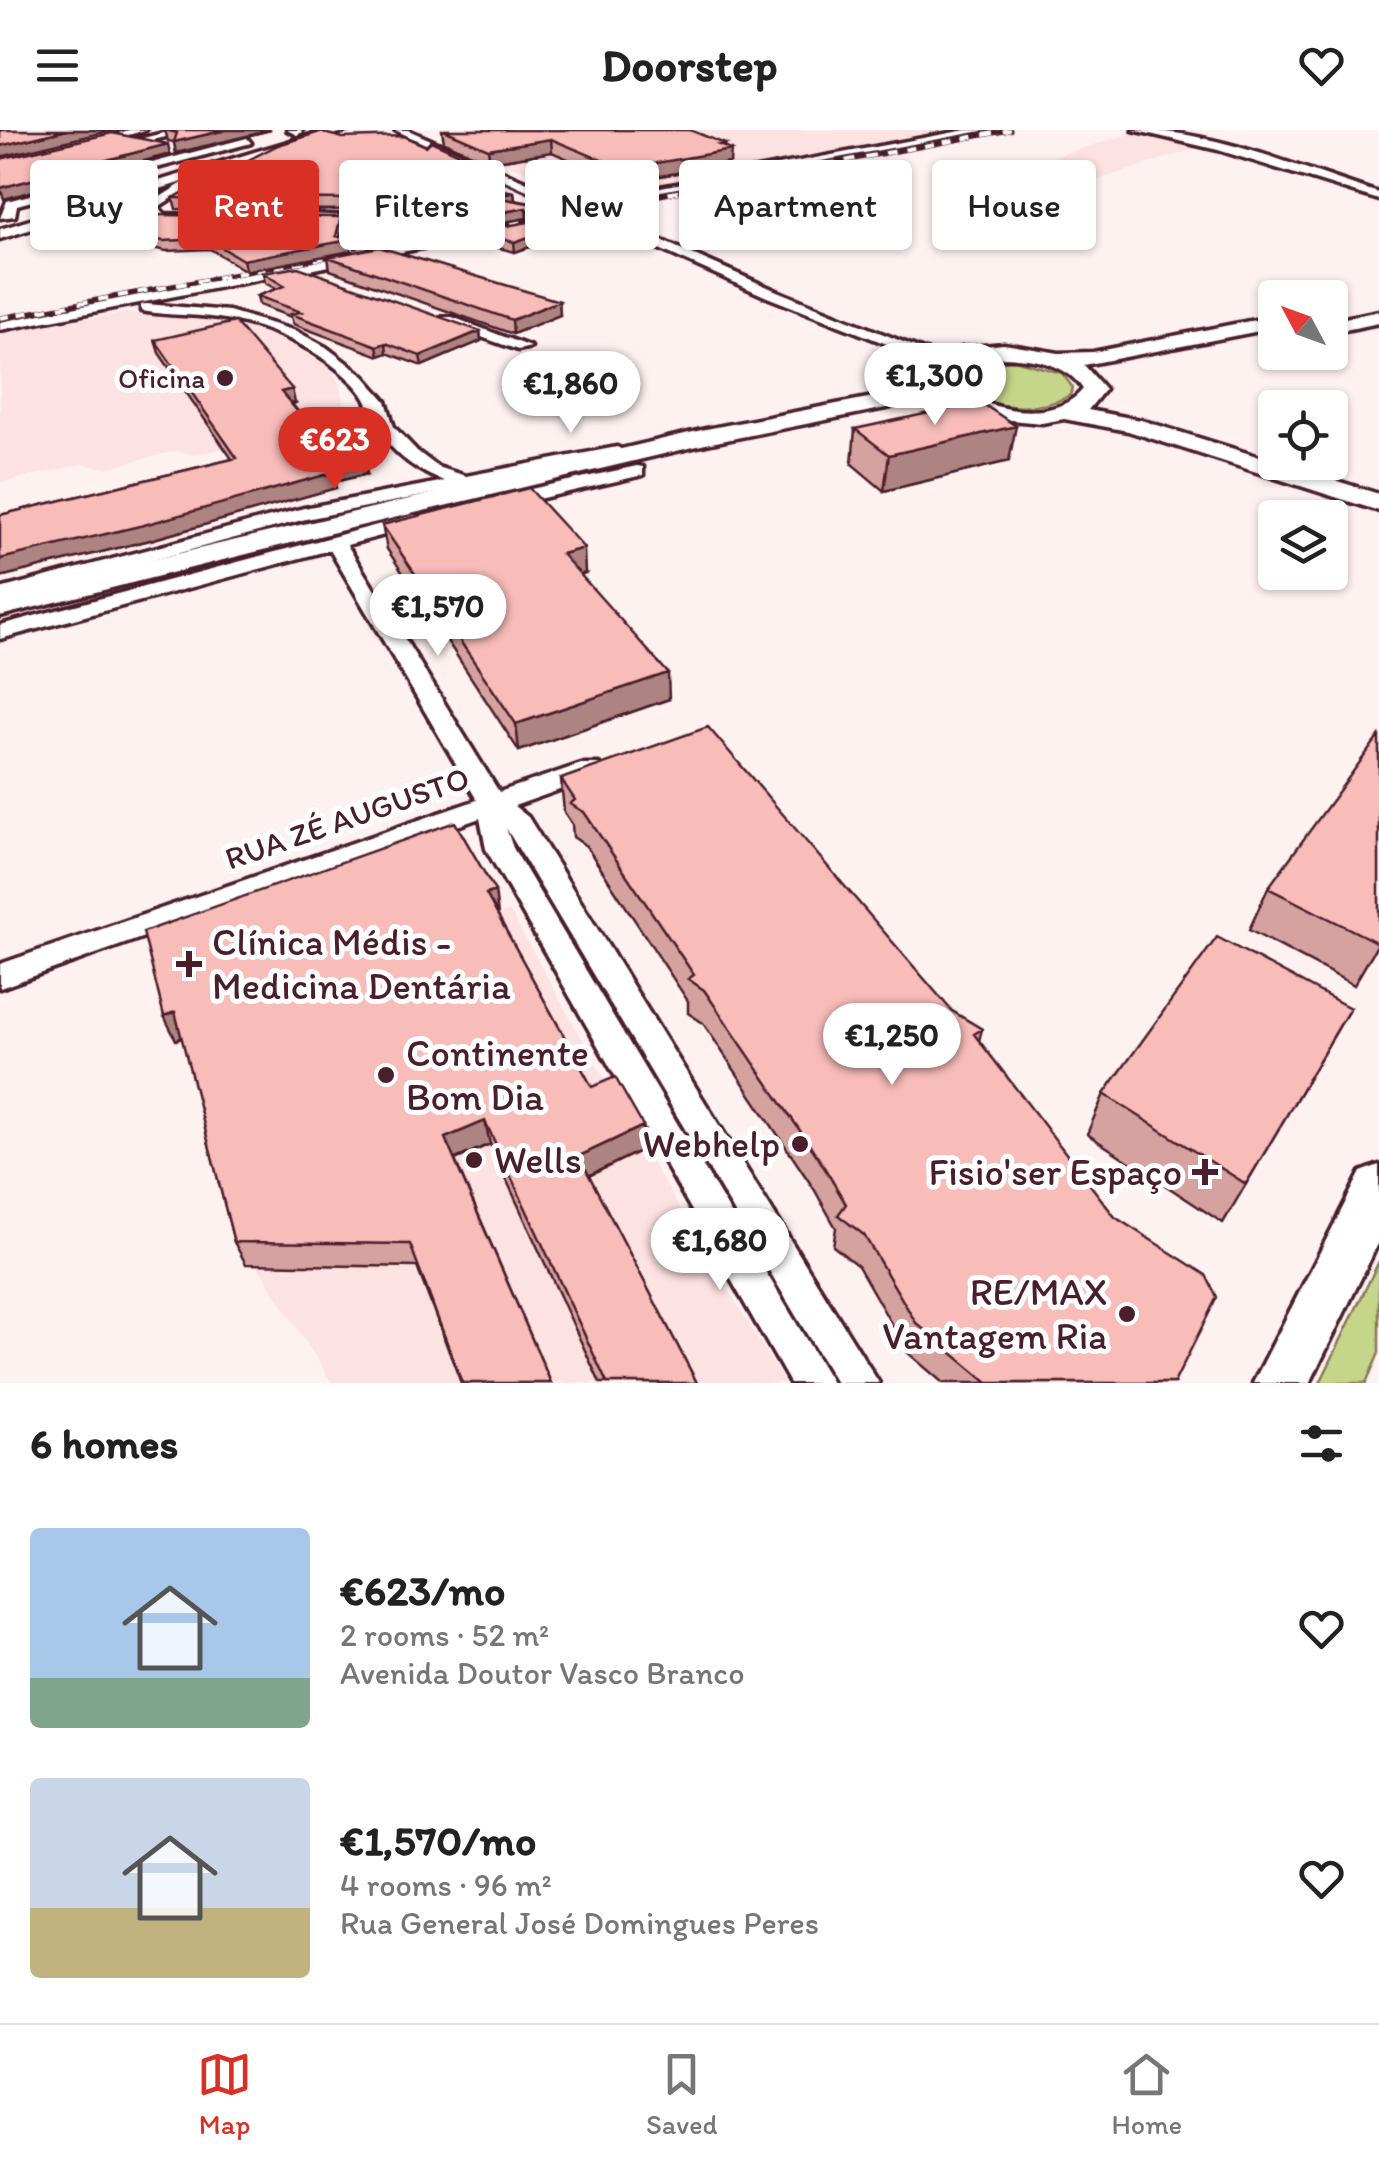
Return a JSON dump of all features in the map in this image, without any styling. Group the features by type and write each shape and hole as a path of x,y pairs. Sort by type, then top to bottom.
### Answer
{"main road":[{"path":"0,231 324,130"},
{"path":"0,231 342,130"},
{"path":"1348,307 1379,301"},
{"path":"1348,324 1379,317"},
{"path":"0,607 237,544 609,462 686,441 891,400 930,387 946,365 1006,351 1058,360 1093,358 1258,325"},
{"path":"1064,412 1086,403 1093,386 1116,372 1258,343"},
{"path":"1058,360 1086,375 1093,386 1140,412 1258,449"},
{"path":"946,365 948,395 980,409"},
{"path":"0,618 223,557 442,506 569,480 637,471 935,409 980,409 1023,416 1064,412 1133,425 1379,504"},
{"path":"1348,476 1379,486"},
{"path":"1281,1383 1379,1188"}],"street":[{"path":"78,145 112,137 192,130"},
{"path":"400,130 467,160"},
{"path":"416,130 525,176"},
{"path":"659,189 982,130"},
{"path":"1138,130 1220,147 1379,197"},
{"path":"143,135 173,148"},
{"path":"5,214 11,204 247,141"},
{"path":"505,177 946,365"},
{"path":"178,190 150,207 162,217 178,217"},
{"path":"28,320 152,302 525,224"},
{"path":"659,234 946,365"},
{"path":"301,268 339,281"},
{"path":"0,326 134,299 260,323 321,350 358,379 380,404 386,428 432,472 464,480"},
{"path":"431,314 523,346"},
{"path":"0,594 201,540 464,480 686,441"},
{"path":"0,632 335,541 637,471"},
{"path":"335,541 494,804 519,824 859,1383"},
{"name":"RUA ZÉ AUGUSTO","path":"0,976 614,761"},
{"path":"494,804 493,831 500,848 812,1383"}],"shaded area":[{"path":"642,130 965,130 939,131 788,160 679,160 679,181 659,185 659,160 525,160 525,171 505,163 653,136"},
{"path":"1133,133 1201,147 1096,181 1096,160 1043,160"},
{"path":"124,313 196,316 279,338 329,367 340,384 343,404 350,411 317,425 194,455 177,451 105,468 83,464 0,483 0,332"},
{"path":"510,911 644,1149 784,1383 332,1383 257,1265 246,1264 186,1036"}],"green space":[{"path":"1014,360 1062,373 1073,388 1070,395 1028,407 996,404 970,391 961,380 962,373 981,363"},
{"path":"1379,1261 1379,1353 1366,1383 1320,1383"}],"building":[{"path":"0,130 67,130 0,146"},
{"path":"165,130 226,130 174,142 177,133"},
{"path":"444,130 690,130 731,150 659,163 601,160 551,139 488,149"},
{"path":"320,132 343,138 403,136 426,146 431,141 462,155 429,160 339,160 339,199 319,199 319,160 248,160 278,145"},
{"path":"112,133 168,144 107,160 30,160 30,180 0,188 0,159"},
{"path":"505,199 525,202 525,208 505,212"},
{"path":"158,214 178,215 178,240 158,240"},
{"path":"319,217 339,217 339,242 319,246"},
{"path":"525,223 525,238 505,240 505,226"},
{"path":"226,250 296,250 243,260"},
{"path":"389,250 559,301 512,320 328,257"},
{"path":"298,267 480,331 420,356 386,343 377,346 291,314 301,312 257,296 284,286 263,273"},
{"path":"235,322 292,389 281,392 320,438 341,432 364,459 328,468 332,473 144,525 0,559 0,515 237,458 155,340"},
{"path":"980,402 1016,426 889,455 855,429"},
{"path":"529,488 584,548 562,554 668,673 516,724 382,525"},
{"path":"708,727 952,1011 982,1029 974,1034 1115,1217 1206,1275 1217,1297 1174,1383 988,1383 916,1323 864,1235 838,1215 846,1204 818,1157 704,990 688,979 694,975 584,812 570,804 575,800 561,779"},
{"path":"1379,736 1379,942 1378,943 1268,888"},
{"path":"455,822 495,891 486,894 592,1087 615,1077 643,1126 579,1156 697,1383 607,1383 485,1121 445,1138 551,1383 462,1383 410,1244 234,1242 175,1012 164,1016 143,932"},
{"path":"1217,937 1350,1008 1246,1184 1104,1094"}],"railway":[{"path":"0,318 1010,130"}],"place":[{"name":"Oficina","path":"225,378"},
{"name":"Clínica Médis - Medicina Dentária","path":"189,964"},
{"name":"Continente Bom Dia","path":"386,1075"},
{"name":"Webhelp","path":"800,1144"},
{"name":"Wells","path":"474,1160"},
{"name":"Fisio'ser Espaço","path":"1205,1172"},
{"name":"RE/MAX Vantagem Ria","path":"1127,1314"}]}
